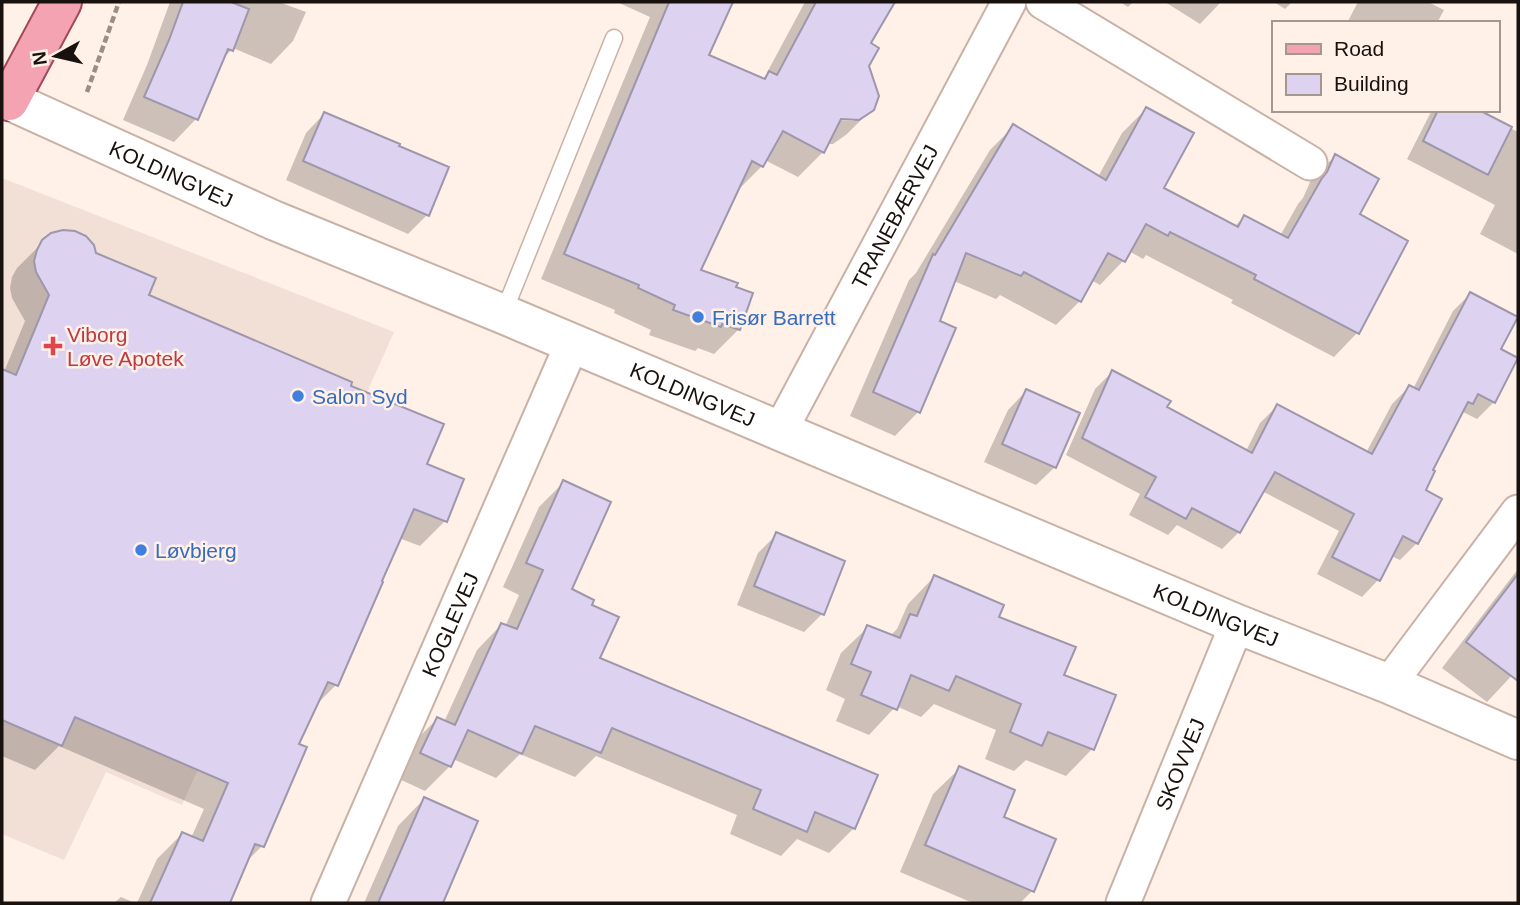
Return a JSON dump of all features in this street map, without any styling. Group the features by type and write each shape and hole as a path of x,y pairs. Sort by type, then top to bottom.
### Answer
{"main road":[{"path":"6,99 62,2"}],"street":[{"name":"TRANEBÆRVEJ","path":"780,431 1009,2"},
{"path":"1043,2 1310,163"},
{"name":"KOLDINGVEJ","path":"6,99 273,220 1518,740"},
{"name":"KOGLEVEJ","path":"328,903 572,344"},
{"path":"1389,684 1518,512"},
{"name":"SKOVVEJ","path":"1123,903 1237,624"}],"lane":[{"path":"503,314 614,38"}],"path":[{"path":"74,130 119,2"}],"shaded area":[{"name":"Løvbjerg","path":"2,178 394,332 182,805 106,772 64,860 2,834"}],"building":[{"path":"183,2 231,2 249,9 233,51 228,49 198,120 144,97"},
{"path":"669,2 733,2 709,55 765,79 769,71 777,75 816,2 895,2 871,43 879,48 869,66 879,96 874,110 859,120 841,119 824,153 783,131 763,167 752,161 701,270 738,283 736,287 753,293 740,330 722,324 721,327 673,310 675,305 638,288 639,285 564,254"},
{"path":"1146,107 1194,133 1164,188 1238,227 1244,215 1288,238 1335,154 1379,179 1360,214 1408,241 1359,334 1254,279 1256,275 1170,232 1168,236 1146,224 1125,262 1108,253 1081,302 1024,272 1021,276 966,253 940,321 956,328 920,413 873,392 933,254 935,255 1013,124 1106,180"},
{"path":"324,112 449,167 429,216 303,161"},
{"path":"1437,112 1483,112 1512,127 1488,175 1423,141"},
{"name":"Løvbjerg","path":"63,230 86,236 94,245 96,253 156,278 149,295 352,382 351,386 444,424 427,464 464,479 447,522 414,509 338,686 328,682 299,744 307,747 264,847 255,844 230,903 150,903 182,832 203,841 228,783 75,717 62,746 2,720 2,369 16,375 49,295 36,272 34,261 37,250 42,240 51,233"},
{"path":"1470,292 1518,317 1501,349 1518,358 1495,403 1478,394 1473,404 1468,402 1433,470 1435,471 1426,490 1442,499 1418,544 1403,536 1380,581 1332,557 1354,514 1275,472 1240,533 1192,508 1186,519 1145,497 1156,477 1082,438 1112,370 1171,401 1167,407 1252,453 1277,404 1372,454 1409,385 1419,390"},
{"path":"1026,389 1080,413 1056,468 1002,444"},
{"path":"563,480 611,502 572,589 594,600 592,605 619,617 600,658 878,775 855,829 815,812 807,832 753,809 761,790 612,728 601,753 535,726 522,754 468,730 451,767 420,753 437,717 455,725 501,623 517,629 543,570 526,563"},
{"path":"776,532 845,561 824,615 754,586"},
{"path":"1518,574 1518,681 1466,642"},
{"path":"934,575 1004,605 999,617 1076,647 1064,675 1116,695 1094,750 1048,732 1042,746 1010,732 1021,704 956,676 949,691 911,675 897,710 861,695 871,672 851,664 867,625 900,638 910,614 917,616"},
{"path":"959,766 1015,790 1004,817 1056,839 1034,892 925,845"},
{"path":"424,797 478,821 443,903 378,903"}],"place":[{"name":"Frisør Barrett","path":"698,317"},
{"name":"Viborg Løve Apotek","path":"53,346"},
{"name":"Salon Syd","path":"298,396"},
{"name":"Løvbjerg","path":"141,550"}]}
